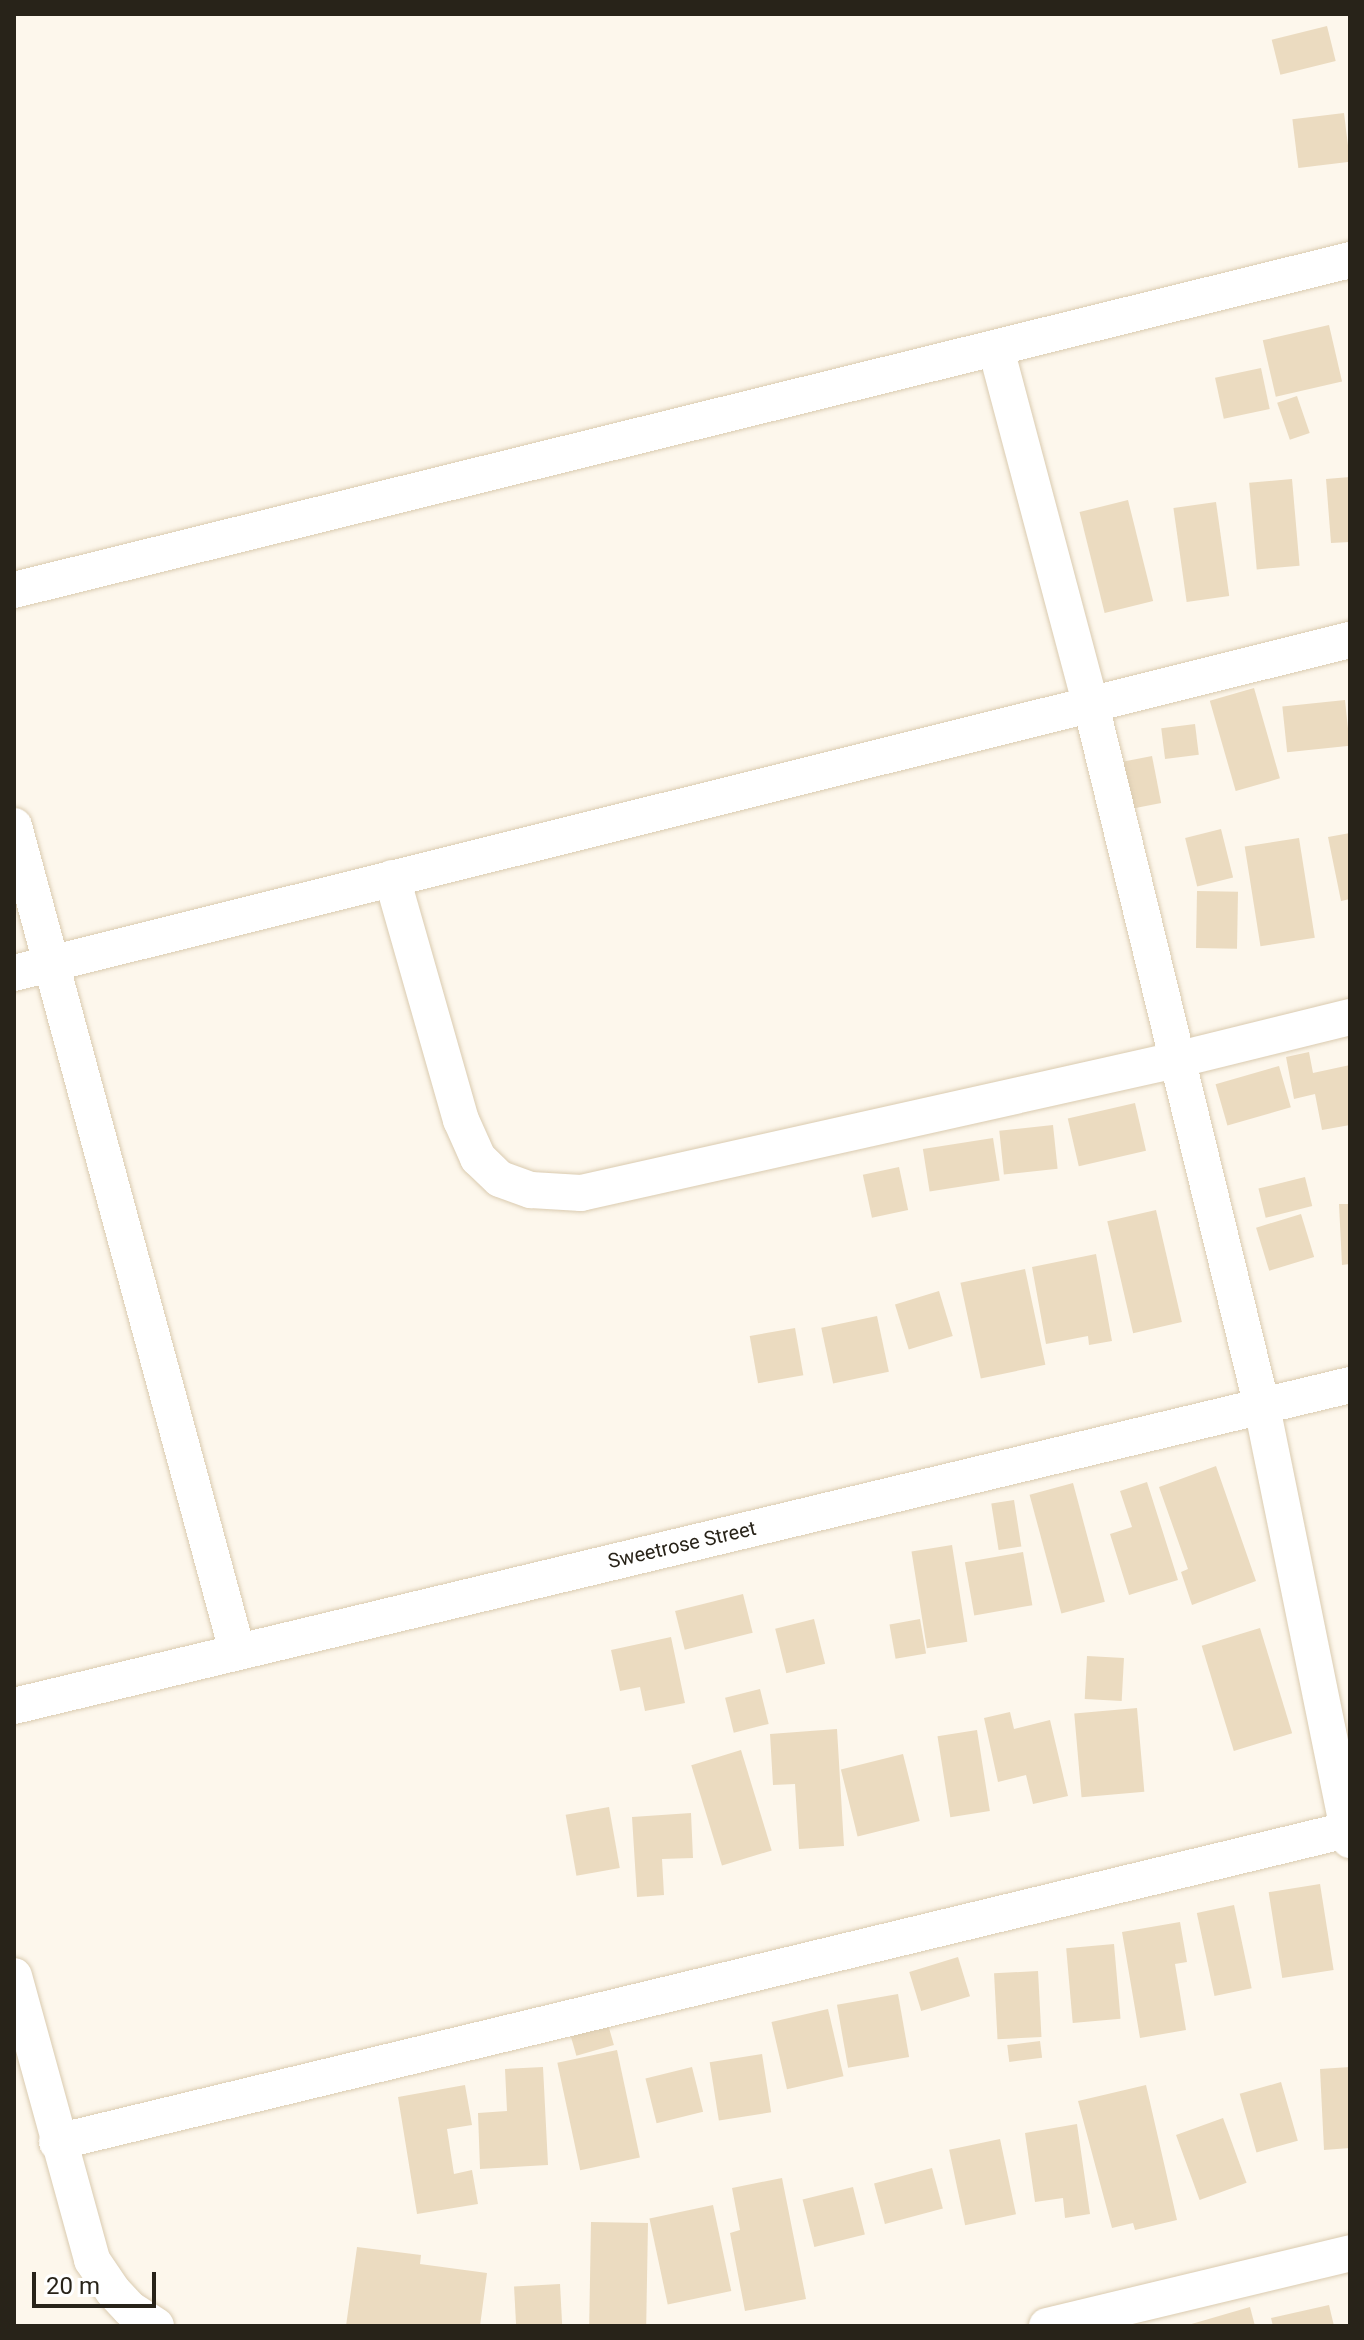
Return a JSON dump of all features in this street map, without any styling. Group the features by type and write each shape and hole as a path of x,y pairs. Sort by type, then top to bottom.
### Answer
{"street":[{"path":"14,590 1350,260"},
{"path":"57,2142 1349,1835 1262,1407 1091,705 996,349"},
{"path":"14,973 1350,640"},
{"path":"14,826 237,1651"},
{"path":"392,878 461,1120 472,1145 478,1158 500,1179 531,1190 581,1193 1176,1060 1350,1017"},
{"name":"Sweetrose Street","path":"14,1706 1350,1385"},
{"path":"14,1976 57,2142 92,2260 130,2309 156,2326"},
{"path":"1047,2326 1350,2253"}],"building":[{"path":"1327,26 1336,61 1280,75 1272,40"},
{"path":"1344,113 1350,162 1298,168 1292,119"},
{"path":"1329,325 1342,382 1276,397 1263,340"},
{"path":"1261,368 1270,409 1224,419 1215,378"},
{"path":"1297,396 1310,433 1290,440 1277,403"},
{"path":"1350,477 1350,542 1331,543 1326,479"},
{"path":"1292,479 1300,566 1257,569 1249,483"},
{"path":"1128,500 1153,601 1105,613 1079,512"},
{"path":"1216,502 1229,596 1187,602 1173,508"},
{"path":"1254,688 1280,778 1236,791 1210,701"},
{"path":"1345,700 1350,746 1287,752 1282,707"},
{"path":"1195,724 1199,755 1165,759 1161,728"},
{"path":"1152,756 1161,803 1132,809 1123,762"},
{"path":"1221,829 1233,878 1197,886 1185,838"},
{"path":"1350,833 1350,899 1341,901 1328,837"},
{"path":"1299,838 1315,938 1260,946 1245,847"},
{"path":"1197,891 1238,892 1237,949 1196,948"},
{"path":"1309,1052 1313,1073 1350,1065 1350,1125 1322,1130 1315,1094 1294,1099 1286,1057"},
{"path":"1279,1066 1291,1107 1227,1126 1216,1084"},
{"path":"1135,1103 1146,1151 1079,1166 1068,1119"},
{"path":"1053,1125 1058,1169 1004,1174 999,1131"},
{"path":"993,1138 1000,1180 930,1192 923,1149"},
{"path":"899,1167 908,1210 872,1218 863,1175"},
{"path":"1305,1177 1312,1206 1266,1218 1258,1189"},
{"path":"1339,1204 1350,1204 1350,1264 1342,1265"},
{"path":"1156,1210 1182,1322 1133,1333 1107,1221"},
{"path":"1301,1214 1314,1257 1269,1271 1256,1228"},
{"path":"1096,1254 1112,1341 1089,1345 1088,1336 1046,1344 1032,1267"},
{"path":"1025,1269 1045,1365 981,1379 960,1283"},
{"path":"939,1291 953,1336 909,1349 895,1304"},
{"path":"877,1316 889,1372 833,1384 821,1328"},
{"path":"795,1328 803,1375 758,1383 750,1336"},
{"path":"1216,1466 1256,1581 1192,1605 1181,1572 1188,1569 1159,1487"},
{"path":"1147,1482 1178,1580 1129,1595 1110,1534 1132,1527 1120,1491"},
{"path":"1073,1483 1105,1602 1061,1613 1030,1495"},
{"path":"1014,1500 1021,1546 999,1550 991,1504"},
{"path":"952,1545 967,1642 927,1648 912,1551"},
{"path":"1023,1552 1032,1605 974,1615 965,1562"},
{"path":"743,1594 753,1633 685,1650 675,1611"},
{"path":"814,1619 825,1664 786,1673 775,1629"},
{"path":"920,1619 926,1653 896,1659 889,1624"},
{"path":"1260,1628 1292,1733 1234,1751 1202,1646"},
{"path":"671,1637 685,1703 645,1711 640,1687 620,1691 611,1650"},
{"path":"1087,1656 1124,1658 1122,1701 1085,1699"},
{"path":"760,1689 769,1724 734,1733 725,1698"},
{"path":"1137,1708 1144,1792 1082,1797 1074,1713"},
{"path":"1010,1712 1014,1729 1050,1720 1068,1796 1033,1804 1026,1775 998,1782 984,1718"},
{"path":"837,1729 844,1846 799,1849 795,1784 773,1785 770,1734"},
{"path":"977,1730 990,1811 950,1817 937,1736"},
{"path":"741,1750 772,1850 722,1866 691,1765"},
{"path":"903,1754 920,1821 858,1836 841,1769"},
{"path":"609,1807 620,1868 576,1876 566,1815"},
{"path":"691,1813 693,1858 662,1859 664,1895 637,1897 632,1817"},
{"path":"1320,1884 1334,1970 1282,1978 1269,1892"},
{"path":"1234,1905 1252,1988 1215,1996 1197,1913"},
{"path":"1180,1922 1187,1962 1175,1964 1186,2030 1140,2038 1122,1932"},
{"path":"1114,1944 1121,2019 1073,2023 1066,1948"},
{"path":"958,1957 970,1996 921,2011 909,1972"},
{"path":"1038,1971 1041,2037 998,2039 994,1973"},
{"path":"898,1994 909,2057 848,2068 837,2005"},
{"path":"828,2009 844,2076 787,2089 771,2022"},
{"path":"607,2021 614,2045 576,2056 570,2032"},
{"path":"1040,2041 1042,2058 1009,2062 1007,2045"},
{"path":"617,2050 640,2158 580,2170 557,2063"},
{"path":"762,2054 771,2112 719,2121 710,2062"},
{"path":"543,2067 548,2165 480,2169 478,2113 507,2111 505,2069"},
{"path":"692,2067 703,2112 657,2123 645,2079"},
{"path":"1350,2067 1350,2148 1324,2150 1320,2069"},
{"path":"1281,2082 1298,2141 1256,2152 1240,2094"},
{"path":"465,2085 472,2125 447,2129 454,2174 472,2170 478,2204 417,2214 398,2097"},
{"path":"1146,2085 1177,2220 1135,2230 1133,2223 1112,2228 1078,2101"},
{"path":"1223,2118 1247,2183 1200,2200 1176,2135"},
{"path":"1077,2124 1090,2214 1065,2218 1063,2198 1035,2202 1025,2133"},
{"path":"1000,2139 1016,2214 965,2225 949,2150"},
{"path":"932,2168 943,2209 885,2224 874,2184"},
{"path":"782,2178 806,2299 745,2311 730,2233 740,2230 732,2188"},
{"path":"853,2187 865,2235 814,2247 803,2200"},
{"path":"713,2205 731,2291 668,2305 649,2219"},
{"path":"591,2222 648,2223 646,2326 589,2326"},
{"path":"357,2247 421,2255 420,2264 487,2273 480,2326 346,2326"},
{"path":"560,2284 562,2326 516,2326 514,2286"},
{"path":"1329,2305 1334,2326 1273,2326 1271,2318"},
{"path":"1250,2307 1255,2326 1188,2326 1188,2325"}]}
